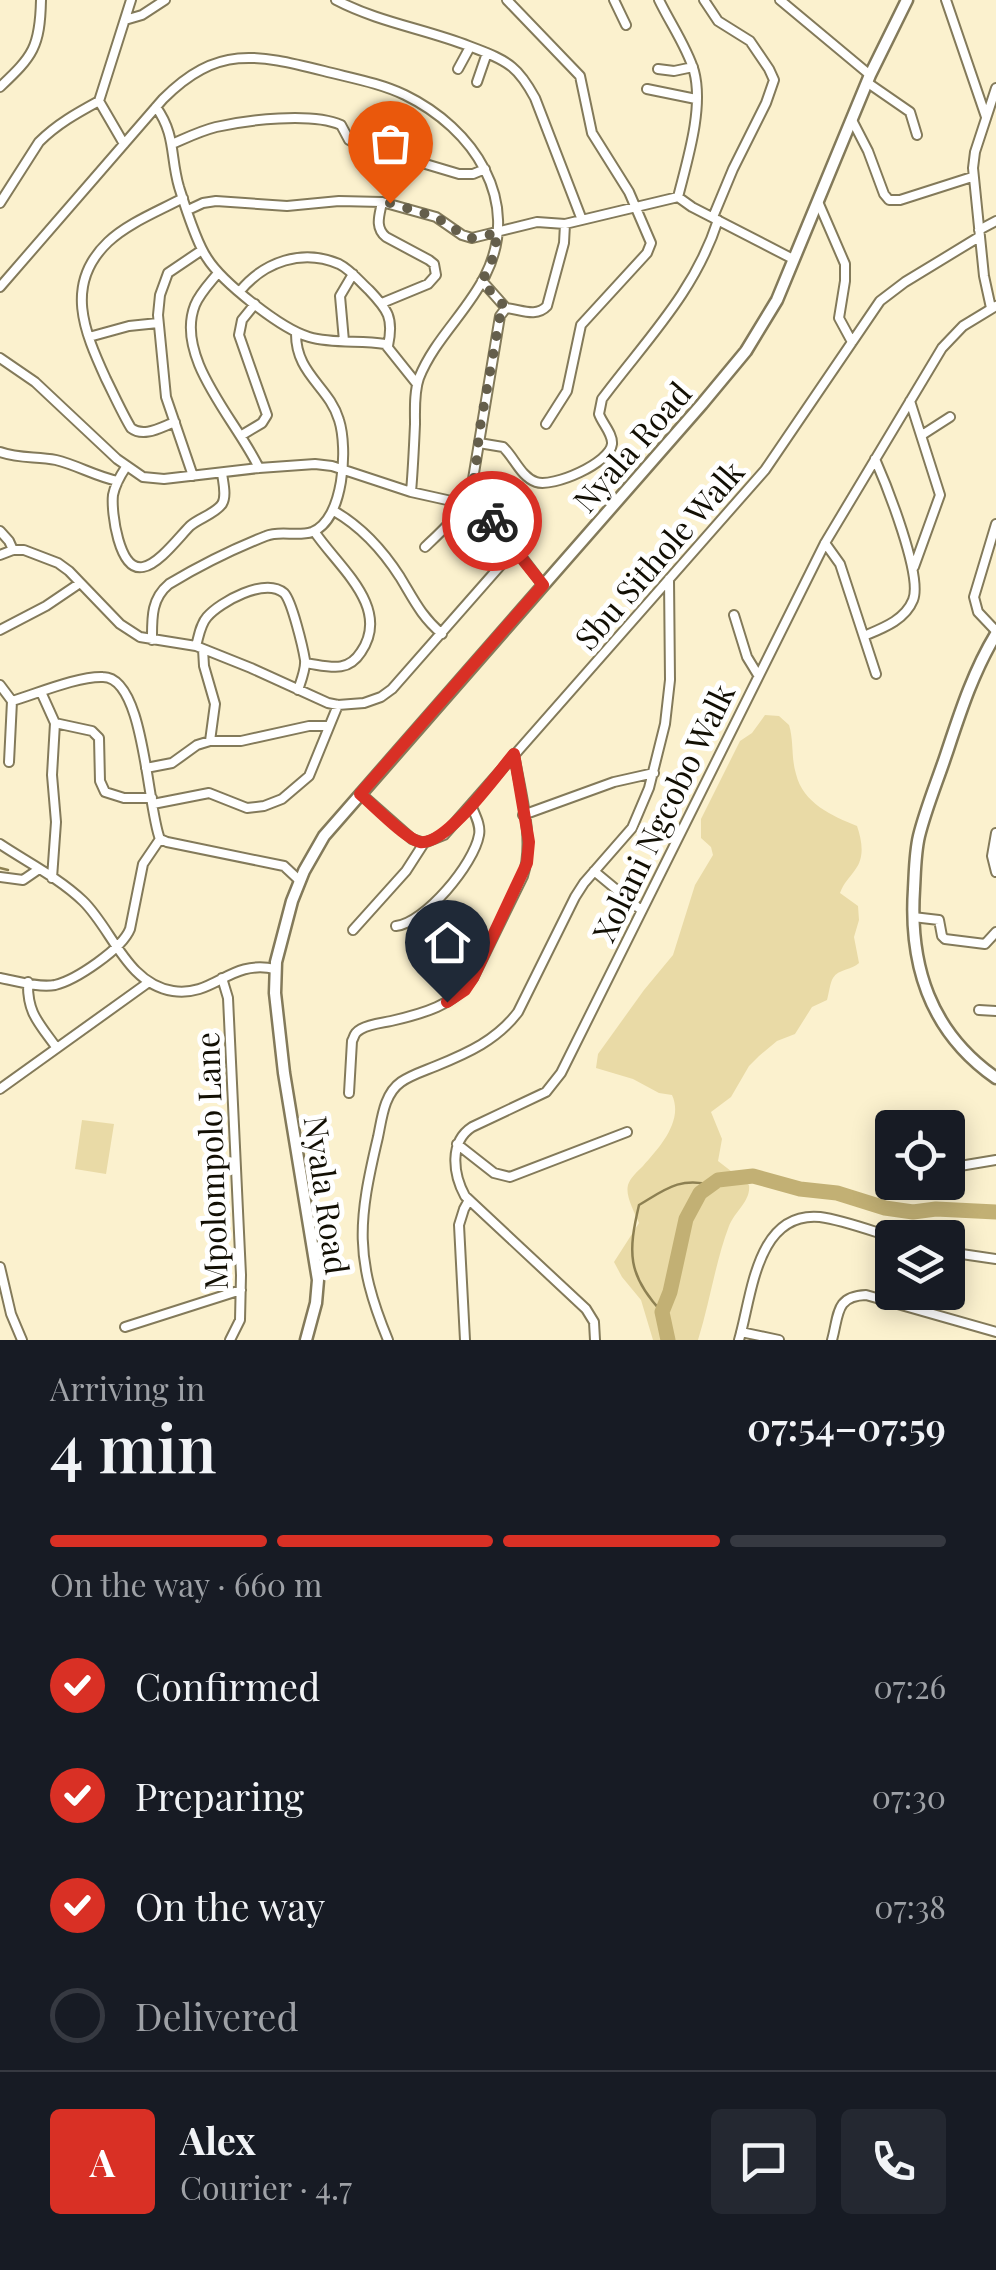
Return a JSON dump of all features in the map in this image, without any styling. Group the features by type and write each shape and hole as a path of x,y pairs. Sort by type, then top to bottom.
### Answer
{"street":[{"path":"0,87 36,46 40,0"},
{"path":"0,203 39,142 56,126 99,101 131,0"},
{"path":"125,20 166,0"},
{"path":"336,0 369,16 470,46 511,66 532,92 582,220"},
{"path":"507,0 580,76 592,132 650,239 650,248 581,325 566,394 546,424"},
{"path":"614,0 626,25"},
{"path":"659,0 692,67 696,100 678,197"},
{"path":"479,443 503,447 527,477 545,484 588,467 610,450 612,441 598,414 602,399 688,286 708,250 732,169 774,80 750,41 718,21 704,0"},
{"path":"780,0 910,112 918,135"},
{"name":"Nyala Road","path":"306,1340 318,1280 276,1009 276,970 284,927 300,880 324,836 757,335 777,300 869,79 907,0"},
{"path":"946,0 986,117"},
{"path":"458,69 470,46"},
{"path":"477,82 487,54"},
{"path":"0,287 156,107 184,79 211,65 238,58 266,58 358,79 403,94 460,133 485,169 494,194 498,233 482,282 417,384 412,492"},
{"path":"658,69 692,67"},
{"path":"994,307 984,276 972,178 975,152 996,88"},
{"path":"646,89 696,100"},
{"path":"99,101 124,144"},
{"path":"156,107 168,125 177,181 202,250 218,274 296,332 320,339 388,346 417,384"},
{"path":"172,144 218,126 297,120 337,122 349,140 459,174 485,169"},
{"path":"853,122 889,200 972,178"},
{"path":"188,210 216,201 288,206 382,202 436,217 472,238 537,222 565,224 678,197 793,259"},
{"path":"175,422 144,433 133,430 88,337 82,313 82,288 85,276 109,241 183,198"},
{"path":"382,202 380,232 429,260 436,275 428,284 382,303"},
{"path":"818,204 845,264 839,318 852,342"},
{"name":"Sbu Sithole Walk","path":"353,930 406,871 424,843 444,834 471,805 779,452 880,301 996,221"},
{"path":"482,282 506,308 540,312 546,306 564,244 565,224"},
{"path":"194,476 165,391 158,324 166,277 202,250"},
{"path":"240,291 257,272 292,258 334,263 353,274 382,303 390,321 388,346"},
{"path":"218,274 198,298 190,336 200,368 260,468"},
{"path":"344,341 340,296 353,274"},
{"path":"242,435 268,415 239,335 242,320 255,304"},
{"name":"Xolani Ngcobo Walk","path":"457,1144 472,1126 532,1100 553,1084 825,544 936,358 952,336 994,307"},
{"path":"425,547 465,504 471,491 500,316 506,308"},
{"path":"88,337 128,326 158,324"},
{"path":"152,640 154,604 169,584 269,534 314,531 334,510 344,448 338,416 300,361 296,332"},
{"path":"0,358 35,382 126,467 148,479 314,464 342,469 465,504 498,526 543,585"},
{"path":"910,400 940,495 914,569"},
{"path":"922,435 950,417"},
{"path":"0,452 57,460 118,481"},
{"path":"864,636 886,627 908,608 916,590 914,569 874,458"},
{"path":"126,467 113,503 116,532 130,564 144,567 163,554 193,523 222,504 222,474"},
{"path":"334,510 365,532 424,618 442,634"},
{"path":"996,524 974,597 978,612 996,632 969,688 918,838 913,916 916,960 928,995 962,1048 996,1078"},
{"path":"0,531 12,550"},
{"path":"306,663 336,668 349,665 364,648 372,622 356,586 314,531"},
{"path":"825,544 840,564 876,674"},
{"path":"0,555 24,550 58,564 126,629 152,640 200,648 338,705 364,704 392,689 515,549"},
{"path":"388,1340 367,1278 361,1229 367,1183 389,1094 408,1078 470,1052 507,1026 518,1012 575,897 632,828 654,773 664,724 670,680 669,580"},
{"path":"0,630 80,583"},
{"path":"210,741 215,704 200,648 205,619 246,591 275,589 289,601 306,663 298,690"},
{"path":"734,615 747,657 758,675"},
{"path":"0,978 51,986 70,980 118,946 130,929 143,864 160,839 132,706 116,680 104,676 91,678 12,700"},
{"path":"0,685 12,700 9,762"},
{"path":"41,692 55,723 52,878"},
{"path":"55,723 95,734 100,742 100,781 105,792 152,801 210,793 247,808 273,803 309,776 338,705"},
{"path":"146,768 172,763 210,741 242,742 309,726 329,726"},
{"path":"349,1093 352,1042 358,1030 447,1002 465,990 473,978 527,863 529,842 514,754"},
{"path":"524,815 614,782 654,773"},
{"path":"360,794 412,839 424,843"},
{"path":"396,926 405,926 420,917 466,867 480,829 471,805"},
{"path":"996,833 992,856 996,872"},
{"path":"160,839 284,866 300,880"},
{"path":"0,844 84,901 137,972 149,982 188,992 205,988 242,968 276,970"},
{"path":"0,877 22,880 39,869"},
{"path":"594,871 642,910"},
{"path":"913,916 939,920 945,939 985,944 996,932"},
{"name":"Mpolompolo Lane","path":"222,978 228,998 241,1290 240,1320 230,1340"},
{"path":"28,982 31,1011 56,1047"},
{"path":"0,1089 149,982"},
{"path":"979,1010 996,1011"},
{"path":"457,1144 494,1173 510,1177 627,1132"},
{"path":"457,1144 458,1179 463,1192 586,1309 594,1322 595,1340"},
{"path":"965,1165 996,1160"},
{"path":"465,1340 460,1225 469,1200"},
{"path":"779,1340 740,1336 770,1238 780,1227 800,1218 820,1217 875,1232"},
{"path":"965,1254 996,1259"},
{"path":"0,1267 11,1314 22,1340"},
{"path":"125,1327 241,1290"},
{"path":"832,1340 842,1304 847,1298 866,1295 996,1332"}],"shaded area":[{"path":"765,715 779,716 789,725 794,768 805,793 829,813 857,826 860,860 840,893 858,906 854,937 859,963 835,975 827,1000 812,1007 795,1034 777,1041 759,1056 731,1097 711,1112 722,1139 718,1161 749,1185 749,1191 724,1240 698,1340 653,1340 641,1300 614,1262 639,1223 629,1199 629,1182 668,1134 675,1105 672,1095 596,1068 598,1054 673,955 695,885 713,855 701,838 701,819 740,741 752,733"},
{"path":"82,1120 114,1124 106,1174 75,1169"}],"waterway":[{"path":"0,868 8,870"},
{"path":"668,1340 662,1312 686,1219 700,1193 718,1180 753,1176 913,1212 996,1212"},
{"path":"662,1312 642,1286 633,1262 639,1205 682,1184 712,1185"}],"way so far":[{"path":"390,203 436,217 472,238 498,233 482,282 506,308 500,316 476,468 465,504 492,521"}],"route":[{"path":"447,1002 465,990 473,978 527,863 529,842 514,754 452,827 424,843 412,839 360,794 543,585 492,521"}]}
